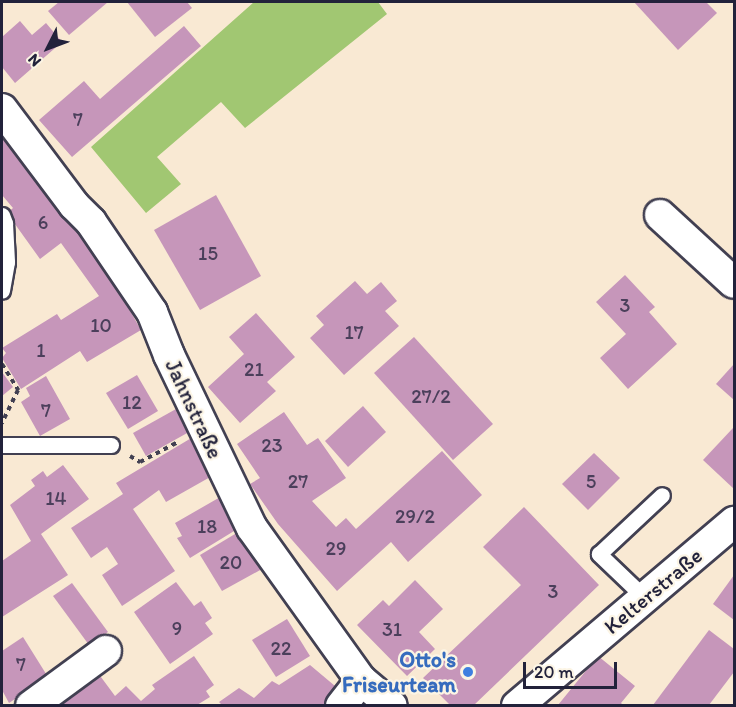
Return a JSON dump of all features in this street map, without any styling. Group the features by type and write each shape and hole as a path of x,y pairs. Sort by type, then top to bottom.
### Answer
{"street":[{"name":"Jahnstraße","path":"2,109 74,205 91,222 152,312 168,355 252,528 361,680 392,705"},
{"path":"660,215 735,283"},
{"name":"Kelterstraße","path":"517,705 735,522"},
{"path":"31,705 106,651"},
{"path":"341,705 361,680"}],"lane":[{"path":"2,215 5,223 7,262 2,291"},
{"path":"2,445 111,445"},
{"path":"645,598 599,554 662,495"}],"path":[{"path":"2,364 18,390 2,428"},
{"path":"111,445 140,462 203,428"}],"green space":[{"path":"254,2 378,2 387,14 245,128 221,102 157,157 181,184 146,213 91,147"}],"building":[{"path":"59,2 108,2 69,35 48,11"},
{"path":"127,2 187,2 192,8 155,37"},
{"path":"634,2 706,2 717,13 678,50"},
{"path":"20,21 32,35 46,23 62,42 15,83 2,67 2,37"},
{"path":"184,26 201,46 72,157 39,120 84,81 100,99"},
{"path":"2,130 78,231 116,286 141,330 87,362 80,351 21,389 2,358 6,353 2,348 57,314 61,320 99,296 61,243 40,259 7,213 13,208 2,195"},
{"path":"216,195 261,276 200,310 154,230"},
{"path":"625,275 655,307 649,312 677,344 628,389 600,358 626,334 596,302"},
{"path":"355,281 367,294 381,282 397,301 385,311 399,326 344,375 310,338 324,325 316,316"},
{"path":"256,313 295,357 267,382 276,391 240,423 208,387 244,354 229,337"},
{"path":"414,337 493,424 453,460 374,373"},
{"path":"734,364 734,400 716,384"},
{"path":"2,372 13,387 2,396"},
{"path":"137,375 158,411 128,429 106,393"},
{"path":"46,376 70,419 40,436 21,402 30,396 26,388"},
{"path":"363,406 386,432 348,467 325,441"},
{"path":"176,409 189,432 146,456 133,433"},
{"path":"284,412 307,445 318,438 346,478 312,501 336,527 346,518 356,529 442,451 482,495 408,562 391,542 337,591 278,524 250,484 260,478 237,444"},
{"path":"733,428 734,430 734,489 703,460"},
{"path":"193,437 212,476 166,502 159,490 133,509 175,571 122,606 102,575 118,564 107,547 91,558 71,528 123,494 116,483"},
{"path":"594,453 620,478 588,510 562,484"},
{"path":"63,465 89,499 41,534 68,575 2,617 2,561 31,541 10,505 35,486 31,480 43,471 47,477"},
{"path":"222,496 239,528 190,558 177,538 182,536 175,523"},
{"path":"524,507 599,585 474,705 450,705 423,678 521,585 483,547"},
{"path":"240,531 262,569 222,591 200,555"},
{"path":"734,575 734,620 713,604"},
{"path":"415,580 443,609 419,632 435,649 407,676 357,625 383,600 389,606"},
{"path":"176,582 194,606 201,601 212,618 205,623 213,634 170,664 134,612"},
{"path":"72,583 108,632 89,645 53,596"},
{"path":"287,619 310,656 276,677 252,640"},
{"path":"709,630 734,649 734,672 709,705 653,705"},
{"path":"23,637 48,677 9,703 2,690 2,651"},
{"path":"194,656 214,685 206,691 210,697 197,705 60,705 98,673 115,696 126,686 141,701 155,689 152,685"},
{"path":"598,656 635,686 621,703 623,705 558,705"},
{"path":"310,665 335,686 330,705 222,705 219,702 239,688 254,698 272,681 279,685"}],"place":[{"name":"Otto's Friseurteam","path":"468,672"}]}
